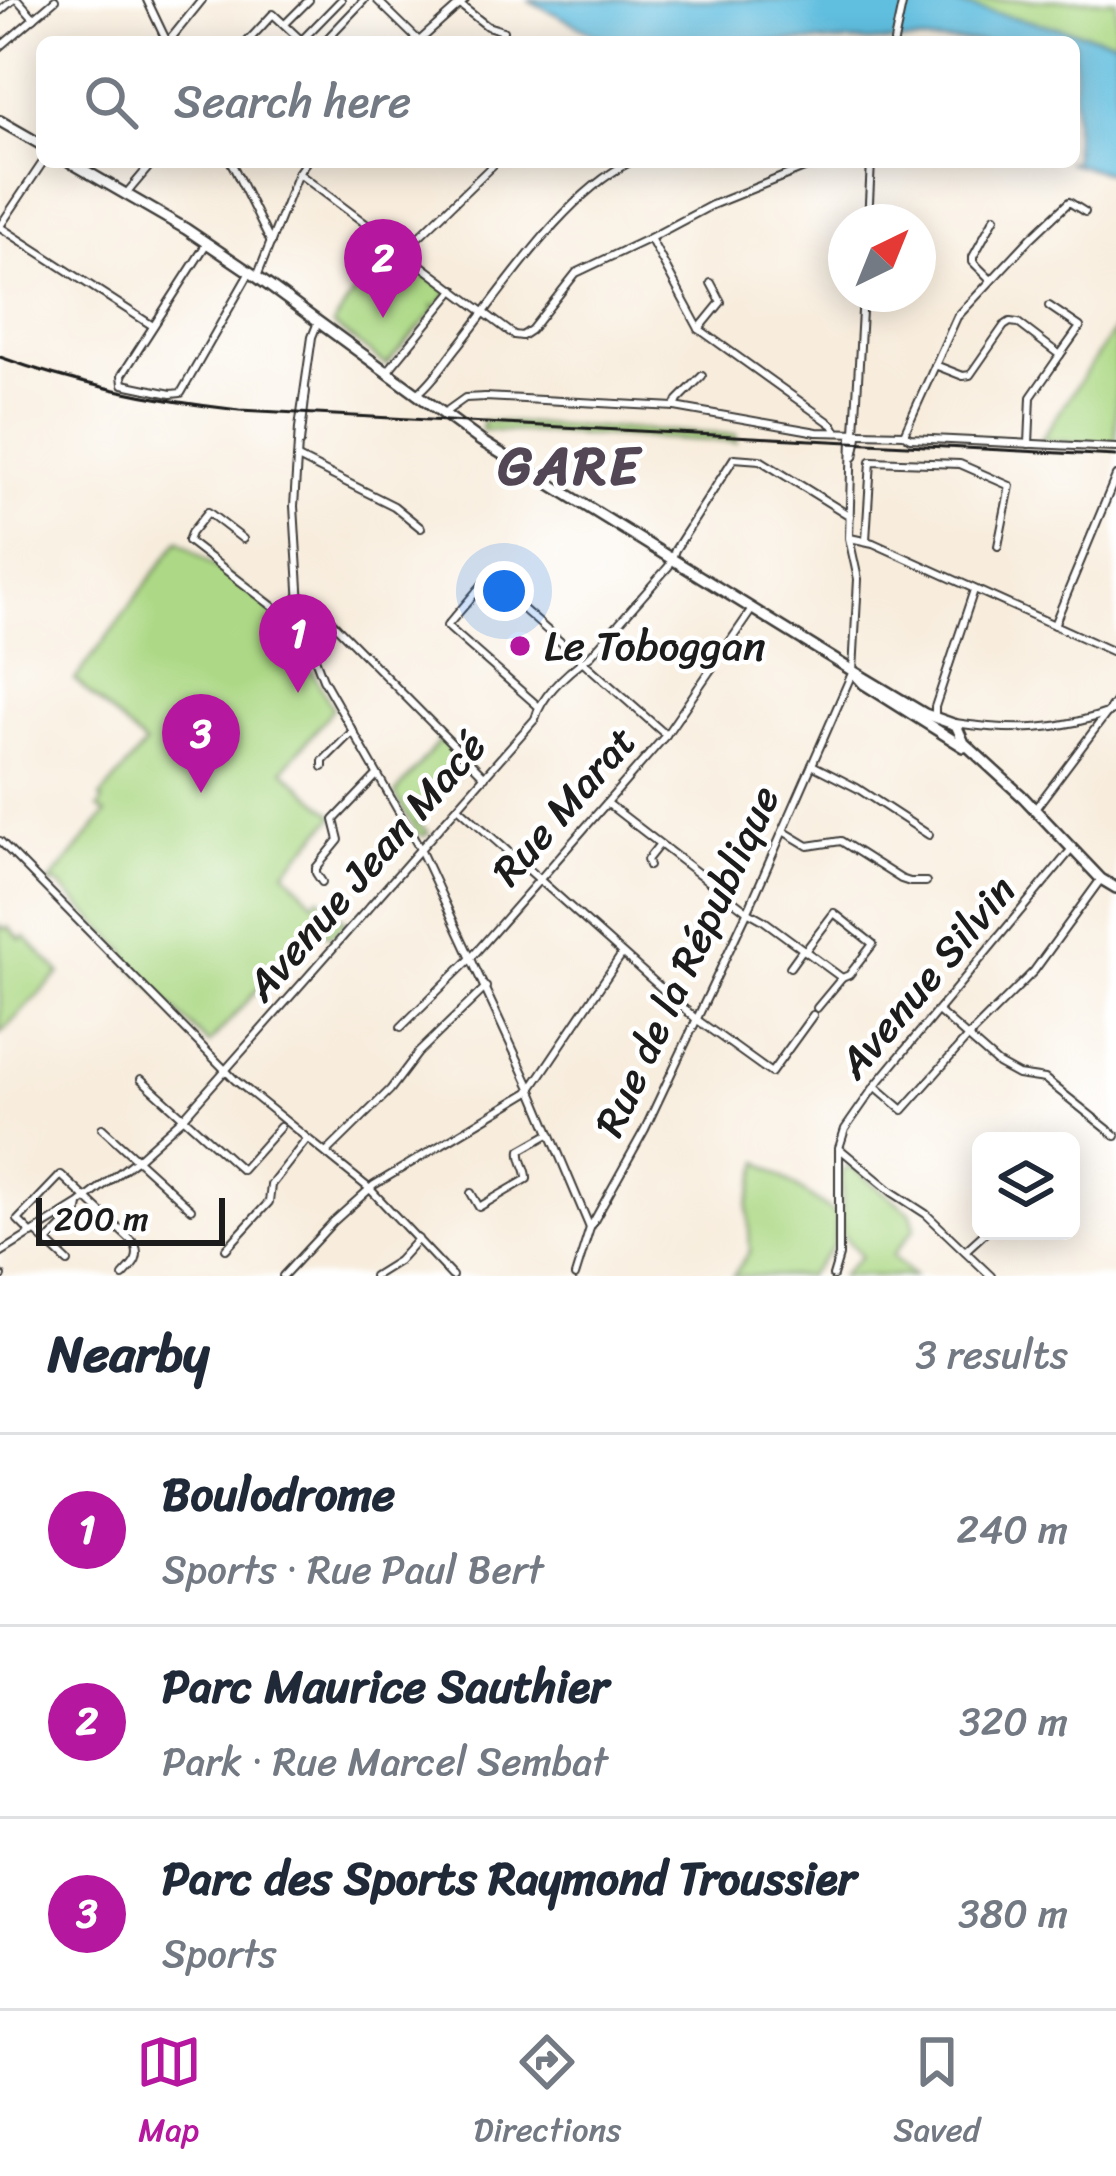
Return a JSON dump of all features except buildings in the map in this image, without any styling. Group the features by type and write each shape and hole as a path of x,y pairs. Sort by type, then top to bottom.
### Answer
{"main road":[{"path":"0,121 36,142"},
{"path":"82,168 254,274 494,447 953,730 1071,850 1116,888"},
{"path":"853,671 864,685 953,730"}],"street":[{"path":"0,11 16,0 34,18"},
{"path":"0,47 55,0"},
{"path":"147,0 165,36"},
{"path":"173,36 202,0"},
{"path":"284,24 309,0"},
{"path":"307,36 341,0"},
{"path":"330,36 364,0"},
{"path":"377,0 412,36"},
{"path":"895,36 903,0"},
{"path":"425,36 462,2 487,26 503,31"},
{"path":"253,36 273,14 297,36"},
{"path":"39,168 0,226 153,326"},
{"path":"126,194 148,168"},
{"path":"234,168 271,243"},
{"path":"207,243 122,375 122,384 177,395 183,389 271,243 301,168"},
{"path":"404,250 490,168"},
{"path":"419,393 546,232 617,168"},
{"path":"298,173 522,336 576,273 712,205 805,168"},
{"path":"869,204 872,168"},
{"path":"904,434 957,317 1069,202 1085,212"},
{"path":"991,280 973,257 995,217"},
{"path":"650,238 700,329 837,432"},
{"path":"700,329 721,302 712,283"},
{"path":"387,372 455,290"},
{"path":"1030,444 1031,397 1080,327 1049,306"},
{"path":"853,671 858,579 849,538 862,312"},
{"path":"318,322 312,337 294,506 301,622 316,665 421,849 590,1228"},
{"path":"935,365 970,375 1010,322 1060,355"},
{"path":"675,407 701,376"},
{"path":"446,412 465,398 675,407 818,432 1116,448"},
{"path":"298,458 394,506 421,528"},
{"name":"Avenue Jean Macé","path":"1,1250 88,1198 184,1118 673,559 734,458 760,460 850,516"},
{"path":"866,541 872,461 959,464 1010,486 998,546"},
{"path":"1054,625 1116,476"},
{"path":"243,539 208,512 188,541 289,619 301,622"},
{"path":"849,538 866,541 1116,653"},
{"path":"539,707 447,626 488,578 666,735"},
{"path":"935,718 974,589"},
{"path":"298,597 306,598 327,617 484,777"},
{"name":"Rue Marat","path":"400,1027 471,958 666,735 753,608"},
{"name":"Rue de la République","path":"574,1275 590,1228 645,1129 853,671"},
{"path":"953,730 1069,725 1114,708"},
{"path":"1034,809 1114,708"},
{"path":"322,767 352,731"},
{"path":"812,765 929,835"},
{"path":"322,882 316,868 339,840 334,820 377,775"},
{"path":"607,803 842,978"},
{"path":"458,807 696,1019 771,1072 815,1011 873,944 834,913 790,967"},
{"path":"783,831 808,846 842,841 910,882 926,882"},
{"path":"0,841 226,1070 370,1189 452,1276"},
{"path":"649,866 647,860 660,844"},
{"name":"Avenue Silvin","path":"839,1148 845,1129 875,1086 1071,850"},
{"path":"875,1086 903,1110 1034,971 1101,879"},
{"path":"910,882 910,898"},
{"path":"283,1276 370,1189 529,1092 622,953"},
{"path":"326,1153 391,1090 418,1052 486,987"},
{"path":"938,1011 998,1064 1018,1075 1045,1078 1116,1136"},
{"path":"142,1079 242,1169 280,1127"},
{"path":"102,1128 191,1210"},
{"path":"471,1193 479,1207 527,1179 521,1150 550,1134"},
{"path":"226,1250 269,1202 271,1185 308,1138"},
{"path":"839,1148 926,1214 991,1276"},
{"path":"833,1276 838,1256 839,1148"},
{"path":"68,1262 18,1220 61,1174 136,1244 137,1261 123,1276"},
{"path":"47,1242 79,1204"},
{"path":"374,1276 398,1261 418,1239"},
{"path":"965,1251 977,1240"}],"green space":[{"path":"887,0 1116,0 1116,41 947,2 911,7"},
{"path":"377,258 393,271 407,259 449,292 386,365 333,325"},
{"path":"1116,327 1116,445 1041,440"},
{"path":"482,421 736,435 736,442 482,430"},
{"path":"179,540 278,614 269,624 274,630 270,635 313,673 333,709 283,770 335,816 285,871 314,902 319,897 346,922 329,936 316,924 209,1044 126,961 126,952 56,882 49,883 106,814 98,808 100,798 145,745 75,680"},
{"path":"441,739 466,766 417,822 429,833 424,836 417,833 395,794"},
{"path":"0,925 21,940 25,937 60,973 0,1034"},
{"path":"760,1162 837,1215 833,1246 808,1276 733,1276 750,1251 748,1205"},
{"path":"850,1166 911,1213 915,1228 892,1256 914,1276 841,1276 861,1256 842,1234 842,1171"}],"water":[{"path":"528,0 887,0 911,7 947,2 1116,41 1116,175 1080,166 1080,36 598,36"}],"tram line":[{"path":"0,357 118,391 239,410 1116,456"}],"place":[{"name":"Parc Maurice Sauthier","path":"383,318"},
{"name":"Le Toboggan","path":"520,646"},
{"name":"Boulodrome","path":"298,693"},
{"name":"Parc des Sports Raymond Troussier","path":"201,793"}],"district":[{"name":"GARE","path":"570,466"}]}
